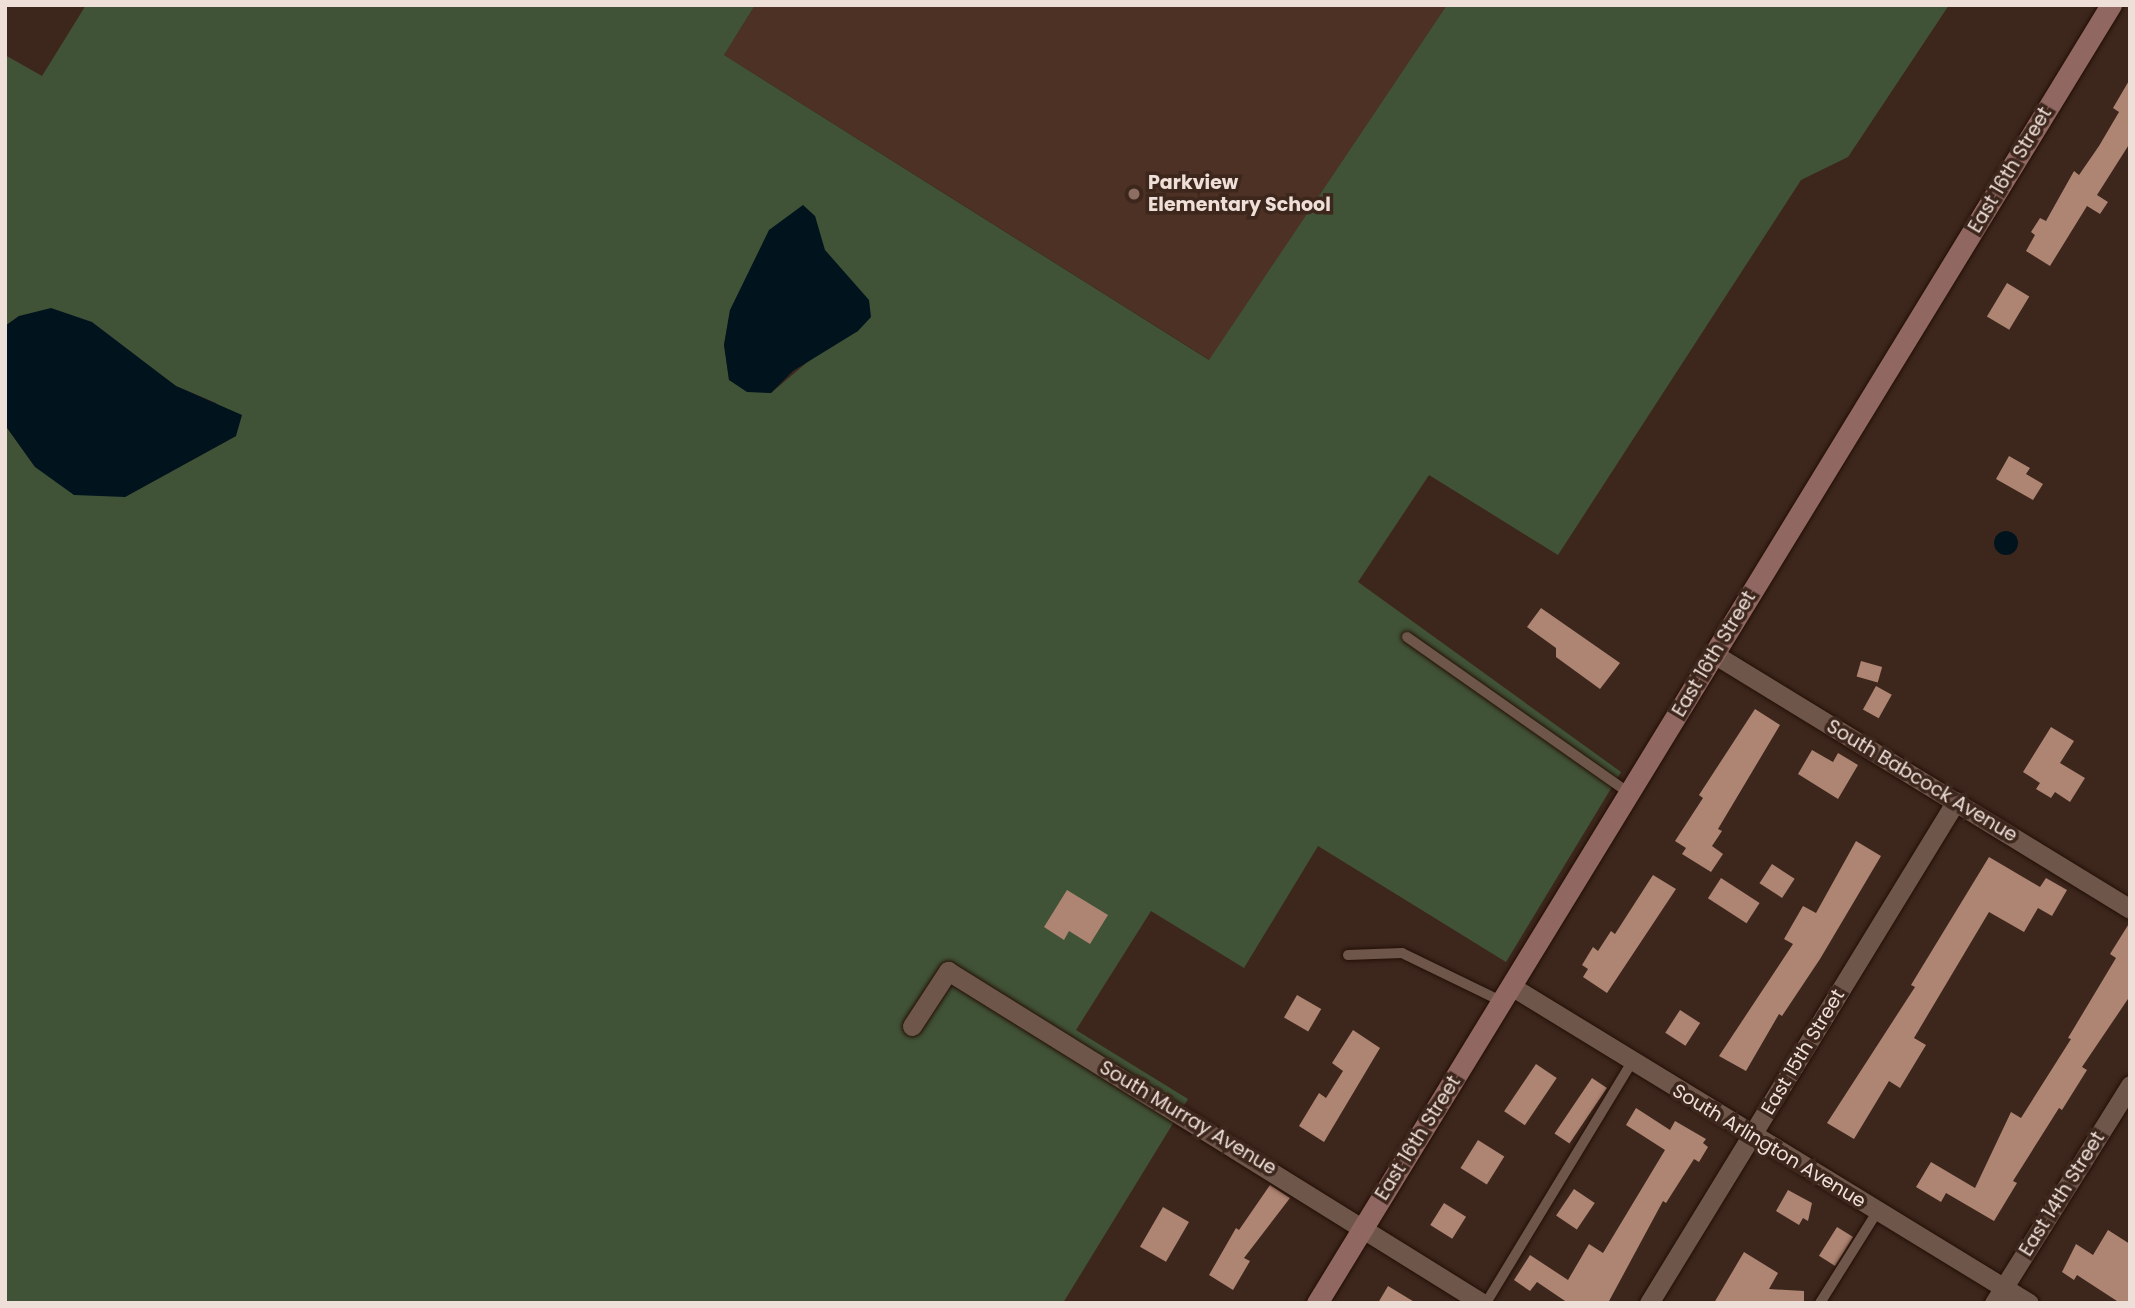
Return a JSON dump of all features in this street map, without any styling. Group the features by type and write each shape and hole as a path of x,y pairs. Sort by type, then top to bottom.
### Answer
{"street":[{"name":"East 16th Street","path":"1317,1303 2111,5"},
{"name":"South Babcock Avenue","path":"1714,654 2130,909"},
{"name":"East 15th Street","path":"1649,1303 1956,801"},
{"name":"South Murray Avenue","path":"912,1026 947,971 1364,1225 1484,1303"},
{"name":"South Arlington Avenue","path":"1506,993 1632,1062 1753,1136 1877,1212 1999,1295 2029,1303"},
{"name":"East 14th Street","path":"1999,1295 2130,1085"}],"lane":[{"path":"1407,637 1629,793"},
{"path":"1348,955 1402,953 1506,993"},
{"path":"1484,1303 1632,1062"},
{"path":"1820,1303 1877,1212"}],"shaded area":[{"name":"Parkview Elementary School","path":"755,5 1447,5 1210,360 724,55"}],"green space":[{"path":"86,5 755,5 724,55 1209,360 1447,5 1949,5 1848,157 1801,180 1558,555 1429,475 1358,582 1621,772 1506,962 1318,846 1244,968 1151,911 1076,1030 1188,1099 1063,1303 5,1303 5,425 35,467 125,497 236,436 216,403 176,386 155,371 19,316 5,326 5,55 42,76","holes":["815,216 824,250 844,275 858,331 824,348 771,393 729,380 724,345 730,310"]}],"water":[{"path":"803,205 815,216 825,250 869,300 871,317 858,331 793,371 771,393 747,392 729,380 724,345 730,310 769,230"},
{"path":"51,308 92,322 176,386 242,415 236,436 125,497 74,495 35,467 5,425 5,326 19,316"},
{"path":"2006,531 2014,535 2018,543 2014,551 2006,555 1998,551 1994,543 1998,535"}],"building":[{"path":"2130,79 2130,143 2097,195 2108,202 2100,214 2087,206 2050,266 2026,251 2035,235 2031,232 2040,218 2046,221 2074,171 2079,175 2099,146 2119,112 2113,108"},
{"path":"2007,283 2029,296 2009,330 1987,316"},
{"path":"2009,456 2030,468 2026,474 2043,484 2033,500 1996,479"},
{"path":"1541,608 1620,663 1600,689 1556,657 1556,648 1527,627"},
{"path":"1861,661 1882,667 1878,682 1857,676"},
{"path":"1876,686 1892,695 1879,718 1863,710"},
{"path":"1755,709 1780,725 1718,829 1722,831 1712,846 1723,854 1711,872 1682,854 1686,848 1675,841 1703,798 1699,795"},
{"path":"2051,727 2074,741 2060,763 2085,778 2070,802 2055,792 2051,798 2036,789 2040,783 2023,772"},
{"path":"1812,750 1833,762 1838,753 1858,765 1838,799 1798,774"},
{"path":"1856,841 1881,856 1820,959 1782,1016 1779,1014 1746,1071 1719,1056 1793,944 1784,939 1803,906 1816,913"},
{"path":"1989,857 2040,887 2046,878 2067,890 2052,916 2038,908 2024,932 1989,912 1914,1038 1926,1045 1900,1088 1889,1081 1854,1139 1827,1123 1915,987 1911,985"},
{"path":"1772,864 1795,879 1782,898 1759,883"},
{"path":"1653,875 1676,889 1607,993 1583,977 1588,969 1582,965 1593,947 1598,951 1611,931 1615,934"},
{"path":"1721,878 1760,903 1747,923 1708,898"},
{"path":"1067,890 1108,915 1090,944 1069,931 1064,940 1044,927"},
{"path":"2130,922 2130,996 2082,1067 2087,1070 2062,1110 2059,1108 2013,1181 2017,1183 1994,1221 1946,1193 1941,1202 1916,1187 1931,1162 1975,1188 2011,1112 2021,1118 2071,1039 2068,1038 2116,958 2110,954"},
{"path":"1297,995 1321,1009 1308,1032 1284,1018"},
{"path":"1680,1010 1700,1023 1685,1046 1665,1033"},
{"path":"1353,1030 1380,1048 1324,1142 1299,1126 1319,1093 1326,1098 1343,1071 1332,1063"},
{"path":"1536,1064 1557,1078 1525,1125 1504,1111"},
{"path":"1592,1078 1607,1088 1569,1144 1555,1134"},
{"path":"1636,1108 1670,1130 1675,1121 1706,1139 1703,1143 1708,1147 1699,1162 1694,1159 1666,1203 1663,1201 1608,1303 1568,1303 1537,1282 1530,1291 1514,1280 1530,1255 1568,1280 1589,1244 1603,1253 1665,1150 1626,1125"},
{"path":"1478,1140 1504,1156 1487,1184 1461,1168"},
{"path":"1270,1185 1290,1198 1244,1258 1250,1261 1233,1290 1209,1275 1236,1228 1239,1230"},
{"path":"1574,1189 1595,1203 1577,1230 1556,1216"},
{"path":"1788,1190 1812,1203 1808,1221 1803,1218 1799,1225 1776,1211"},
{"path":"1444,1203 1466,1217 1452,1239 1430,1225"},
{"path":"1163,1207 1189,1222 1166,1262 1140,1247"},
{"path":"1837,1227 1853,1237 1835,1266 1819,1256"},
{"path":"2108,1230 2130,1244 2130,1303 2120,1303 2077,1275 2074,1280 2062,1272 2076,1244 2093,1255"},
{"path":"1744,1252 1778,1273 1769,1289 1804,1291 1804,1303 1714,1303"},
{"path":"1388,1286 1416,1303 1378,1303"}],"place":[{"name":"Parkview Elementary School","path":"1134,194"}]}
